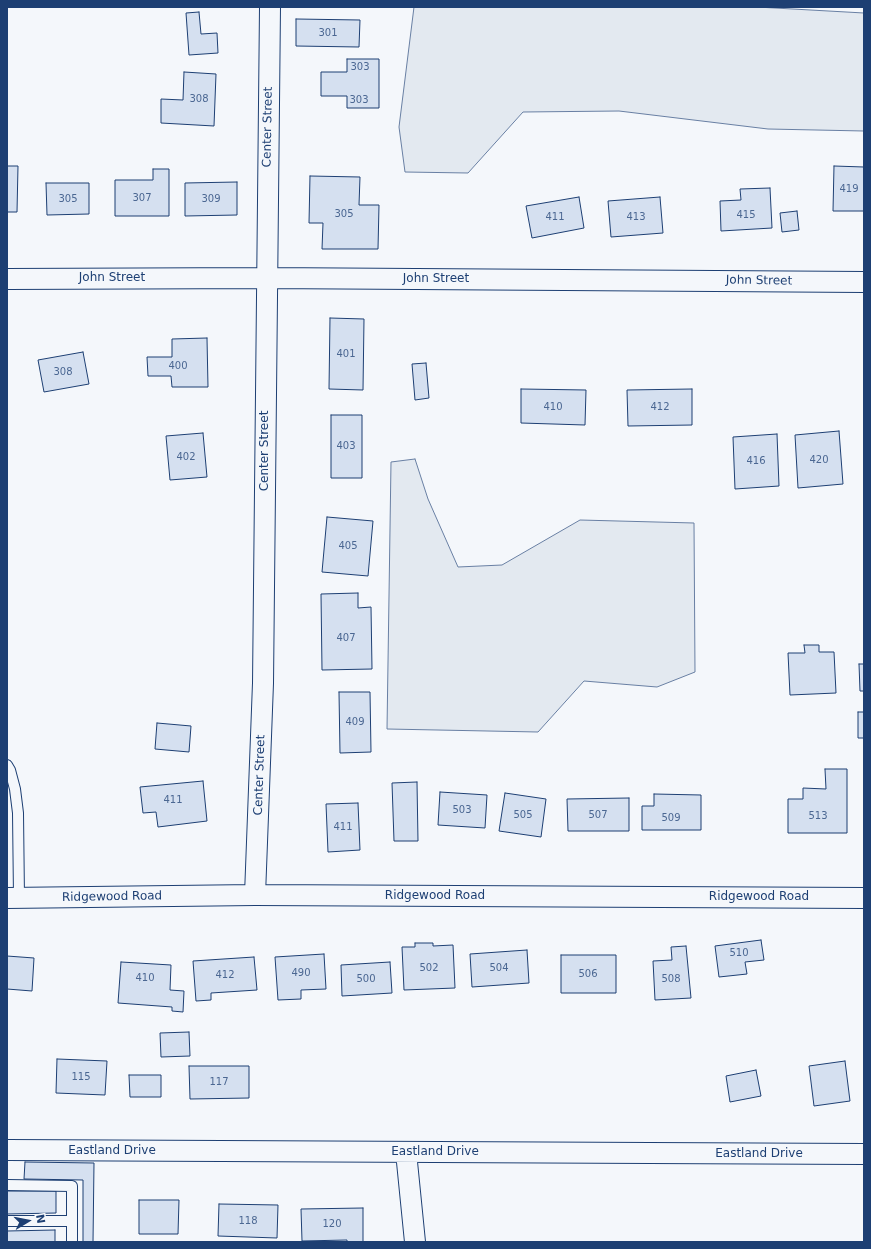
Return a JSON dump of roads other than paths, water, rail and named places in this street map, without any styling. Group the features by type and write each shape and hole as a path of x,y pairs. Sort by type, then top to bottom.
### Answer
{"street":[{"name":"Center Street","path":"255,895 263,684 270,7"},
{"name":"John Street","path":"7,279 266,278 864,282"},
{"name":"Ridgewood Road","path":"13,898 255,895 864,898"},
{"name":"Eastland Drive","path":"7,1150 864,1154"},
{"path":"406,1152 415,1242"}],"lane":[{"path":"7,765 10,770 15,789 18,813 13,898"},
{"path":"7,1185 72,1186 72,1242"},
{"path":"7,1221 72,1221"}]}
